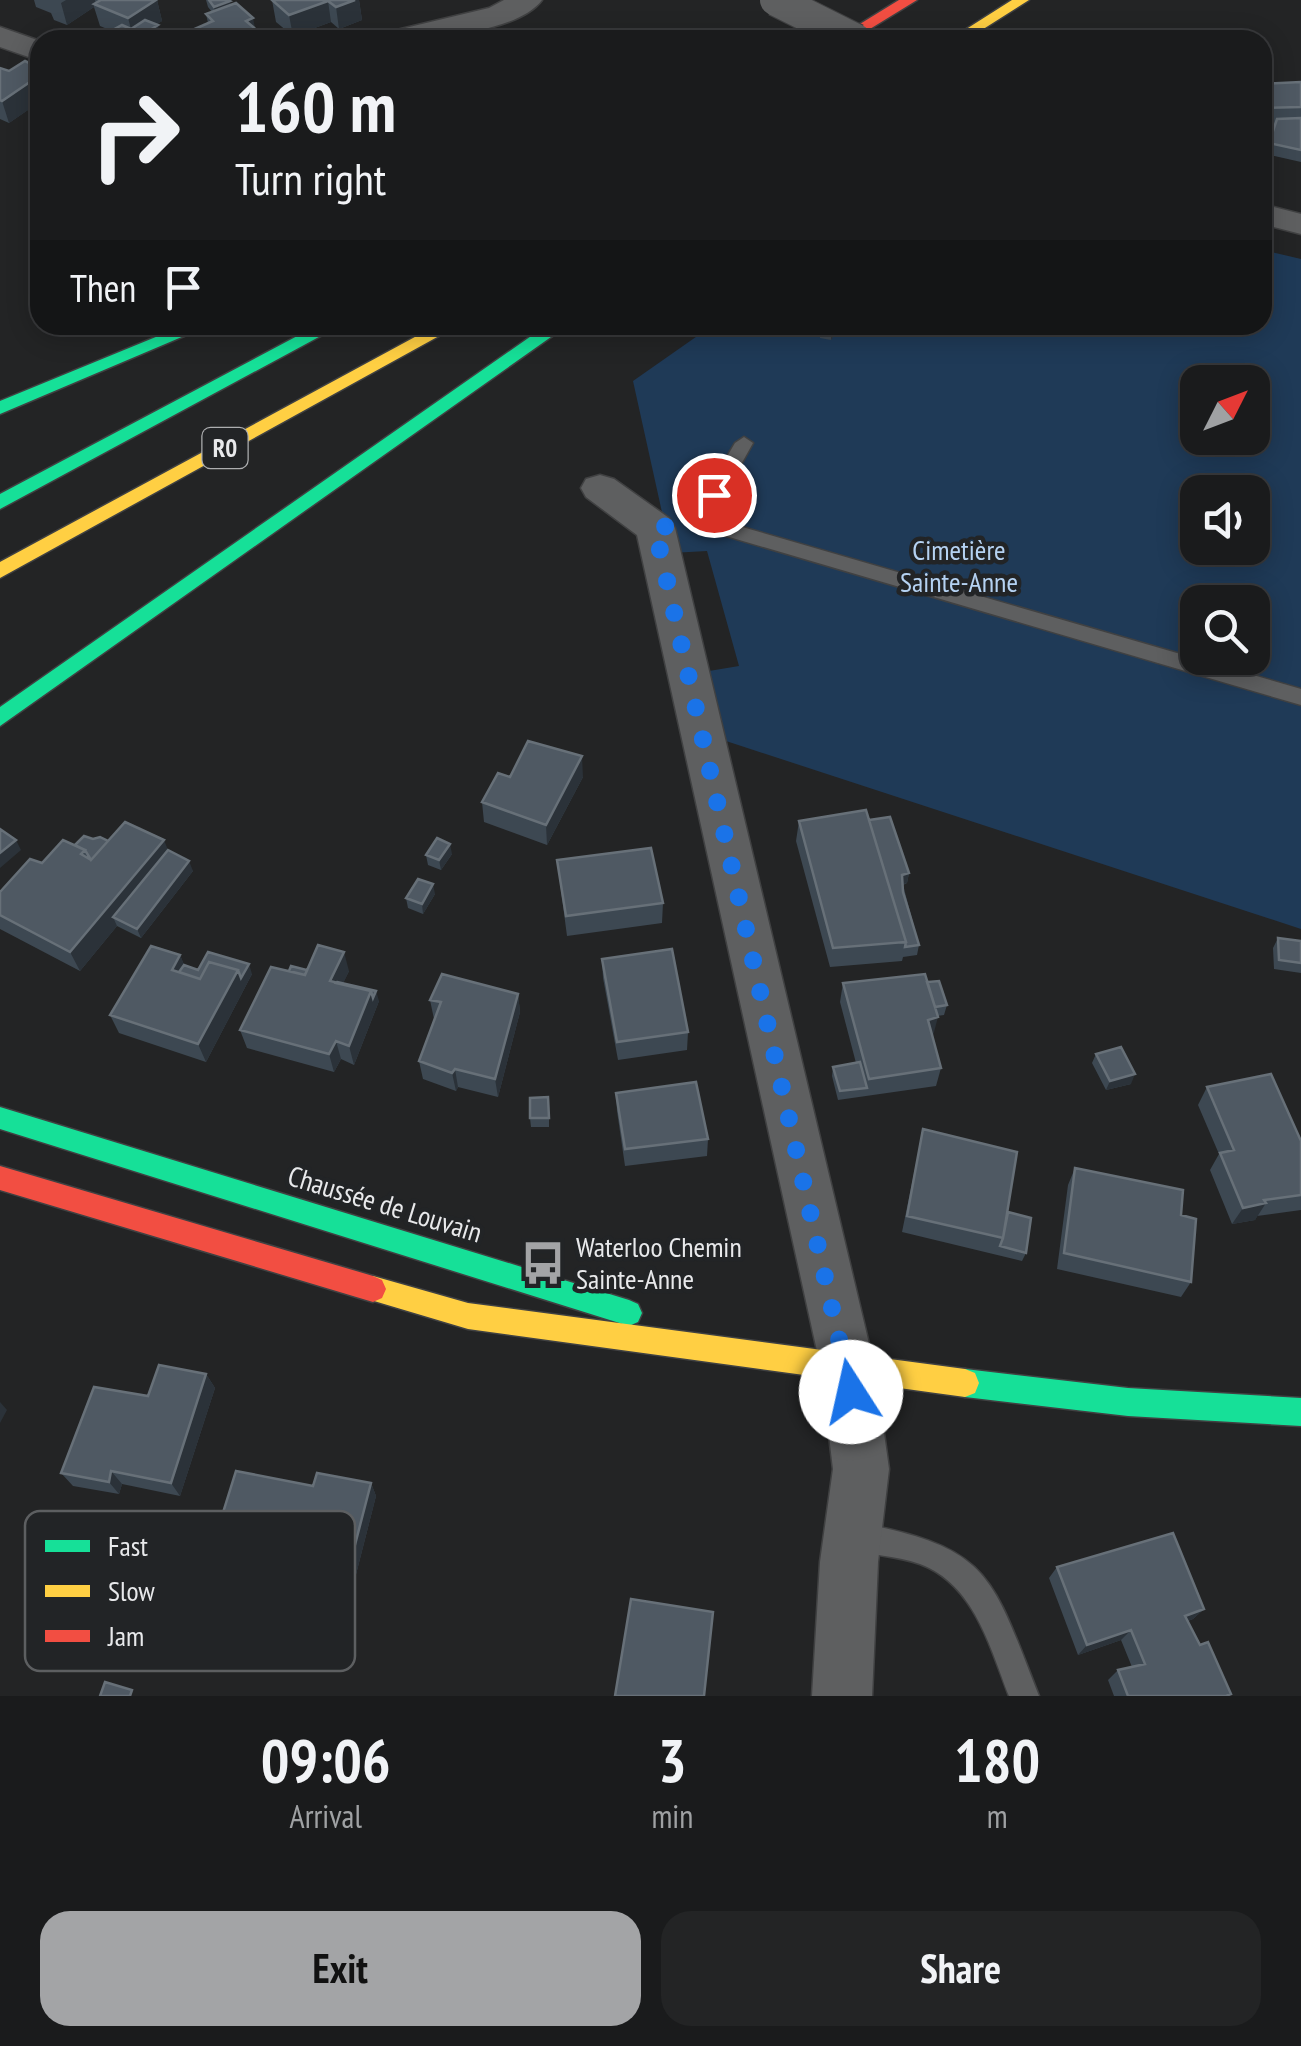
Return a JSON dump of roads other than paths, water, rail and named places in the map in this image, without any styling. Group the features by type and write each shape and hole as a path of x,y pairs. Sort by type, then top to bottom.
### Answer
{"main road":[{"path":"859,30 910,0"},
{"path":"972,30 1022,0"},
{"path":"0,408 178,335"},
{"name":"R0","path":"0,502 313,335"},
{"name":"R0","path":"0,571 432,335"},
{"path":"0,718 545,335"},
{"name":"Chaussée de Louvain","path":"0,1118 468,1261 751,1353"},
{"name":"Chaussée de Louvain","path":"0,1178 252,1256 468,1316 848,1369 1128,1402 1301,1412"}],"street":[{"path":"433,30 499,14 528,0"},
{"path":"776,0 836,30"},
{"path":"0,36 30,48"},
{"path":"1272,217 1301,224"},
{"path":"600,488 677,525 848,1369 860,1469 842,1696"}],"lane":[{"path":"744,443 677,525 1301,697"},
{"path":"854,1536 931,1554 967,1578 992,1618 1024,1696"}],"place":[{"name":"Waterloo Chemin Sainte-Anne","path":"543,1263"}],"park label":[{"name":"Cimetière Sainte-Anne","path":"959,566"}]}
